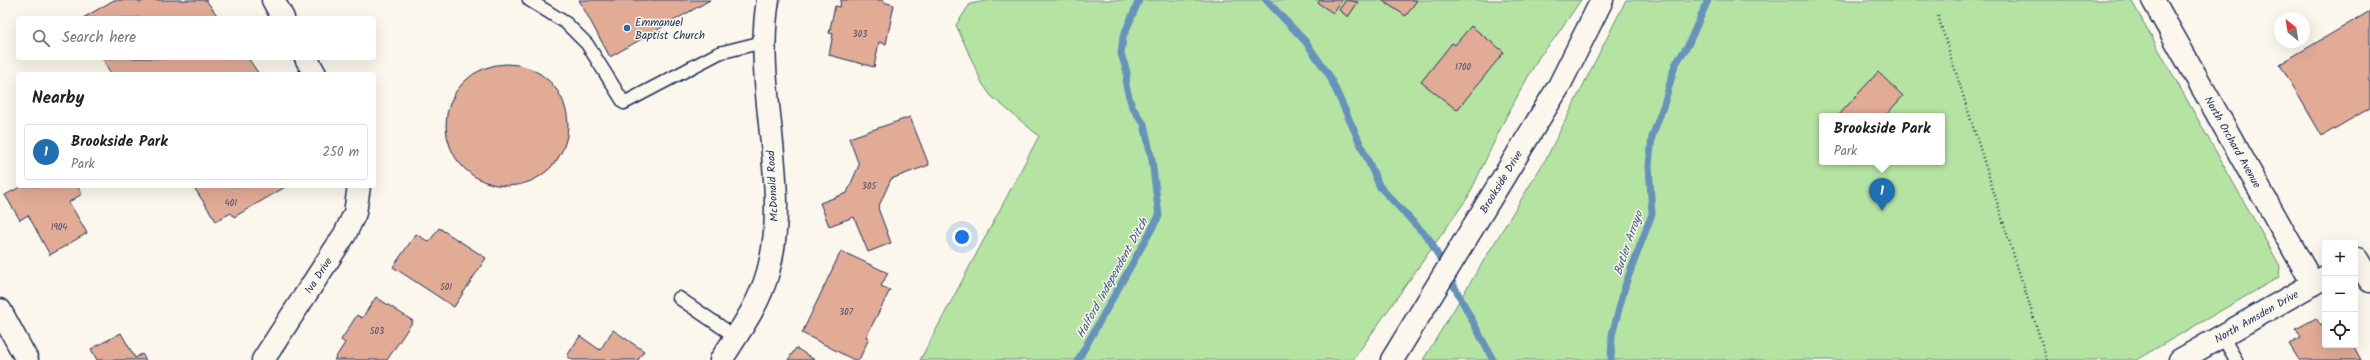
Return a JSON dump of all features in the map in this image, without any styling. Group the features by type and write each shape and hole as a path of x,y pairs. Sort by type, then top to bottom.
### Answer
{"street":[{"path":"273,0 282,16"},
{"name":"McDonald Road","path":"720,360 750,316 768,273 773,250 775,196 763,42 768,0"},
{"name":"Brookside Drive","path":"1392,360 1559,86 1602,0"},
{"name":"North Orchard Avenue","path":"2153,0 2319,280"},
{"path":"307,60 314,72"},
{"name":"Iva Drive","path":"263,360 345,234 355,213 359,188"},
{"path":"2361,257 2370,281"},
{"name":"North Amsden Drive","path":"2180,360 2319,280"},
{"path":"0,310 27,360"}],"lane":[{"path":"529,0 566,23 587,44 624,103 720,53 763,42"},
{"path":"679,298 736,337"},
{"path":"2222,336 2236,360"}],"path":[{"path":"1938,16 2047,360"}],"green space":[{"path":"991,0 1581,0 1554,39 1539,57 1506,117 1468,197 1353,360 920,360 1039,136 991,96 982,83 956,25 970,4"},
{"path":"1626,0 2131,0 2280,266 2279,277 2136,360 1423,360 1547,157"}],"building":[{"path":"114,0 138,0 140,3 145,0 206,0 218,16 86,16"},
{"name":"Emmanuel Baptist Church","path":"579,0 710,0 610,57"},
{"path":"841,0 883,0 883,2 894,5 886,44 879,42 874,67 829,55 833,34 829,33 835,6 840,7"},
{"path":"1320,0 1342,0 1333,13 1318,3"},
{"path":"1346,0 1358,2 1348,17 1339,10"},
{"path":"1381,0 1417,0 1406,16"},
{"path":"2370,11 2370,108 2322,136 2280,64 2307,48 2310,48 2310,46"},
{"path":"1471,26 1504,52 1457,110 1421,82 1452,43 1455,45"},
{"path":"103,60 249,60 258,72 110,72"},
{"path":"507,64 530,68 541,74 550,82 558,91 564,102 568,125 564,148 558,159 550,168 541,176 530,182 507,186 484,182 473,176 464,168 456,159 450,148 446,125 450,102 456,91 464,82 473,74 484,68"},
{"path":"1878,72 1903,96 1888,113 1841,113"},
{"path":"910,117 929,165 891,179 878,208 891,243 868,252 854,217 829,226 820,203 847,193 859,165 849,138"},
{"path":"18,188 78,188 82,194 69,202 87,233 50,255 28,215 20,220 5,195"},
{"path":"194,188 284,188 234,217 231,213 216,221"},
{"path":"439,228 486,258 454,307 393,267 416,234 429,242"},
{"path":"841,251 888,273 881,286 890,290 866,337 869,338 859,360 854,360 802,333"},
{"path":"376,297 413,321 387,360 334,360 345,343 341,340 357,315 362,318"},
{"path":"2316,318 2322,326 2322,348 2355,348 2361,360 2299,360 2289,344 2301,338 2296,329"},
{"path":"613,330 644,351 638,360 573,360 567,356 580,336 600,350"},
{"path":"121,333 135,358 142,354 146,360 97,360 91,349"},
{"path":"796,348 815,360 788,360"}],"waterway":[{"name":"Halford Independent Ditch","path":"1078,360 1159,216 1152,160 1144,124 1132,107 1126,86 1127,72 1121,54 1123,37 1139,0"},
{"path":"1266,0 1305,41 1329,75 1380,187 1430,240 1493,360"},
{"name":"Butler Arroyo","path":"1611,360 1612,335 1626,283 1652,214 1649,165 1652,137 1665,101 1675,65 1688,45 1708,0"}],"place":[{"name":"Emmanuel Baptist Church","path":"627,28"},
{"name":"Brookside Park","path":"1882,211"}]}
